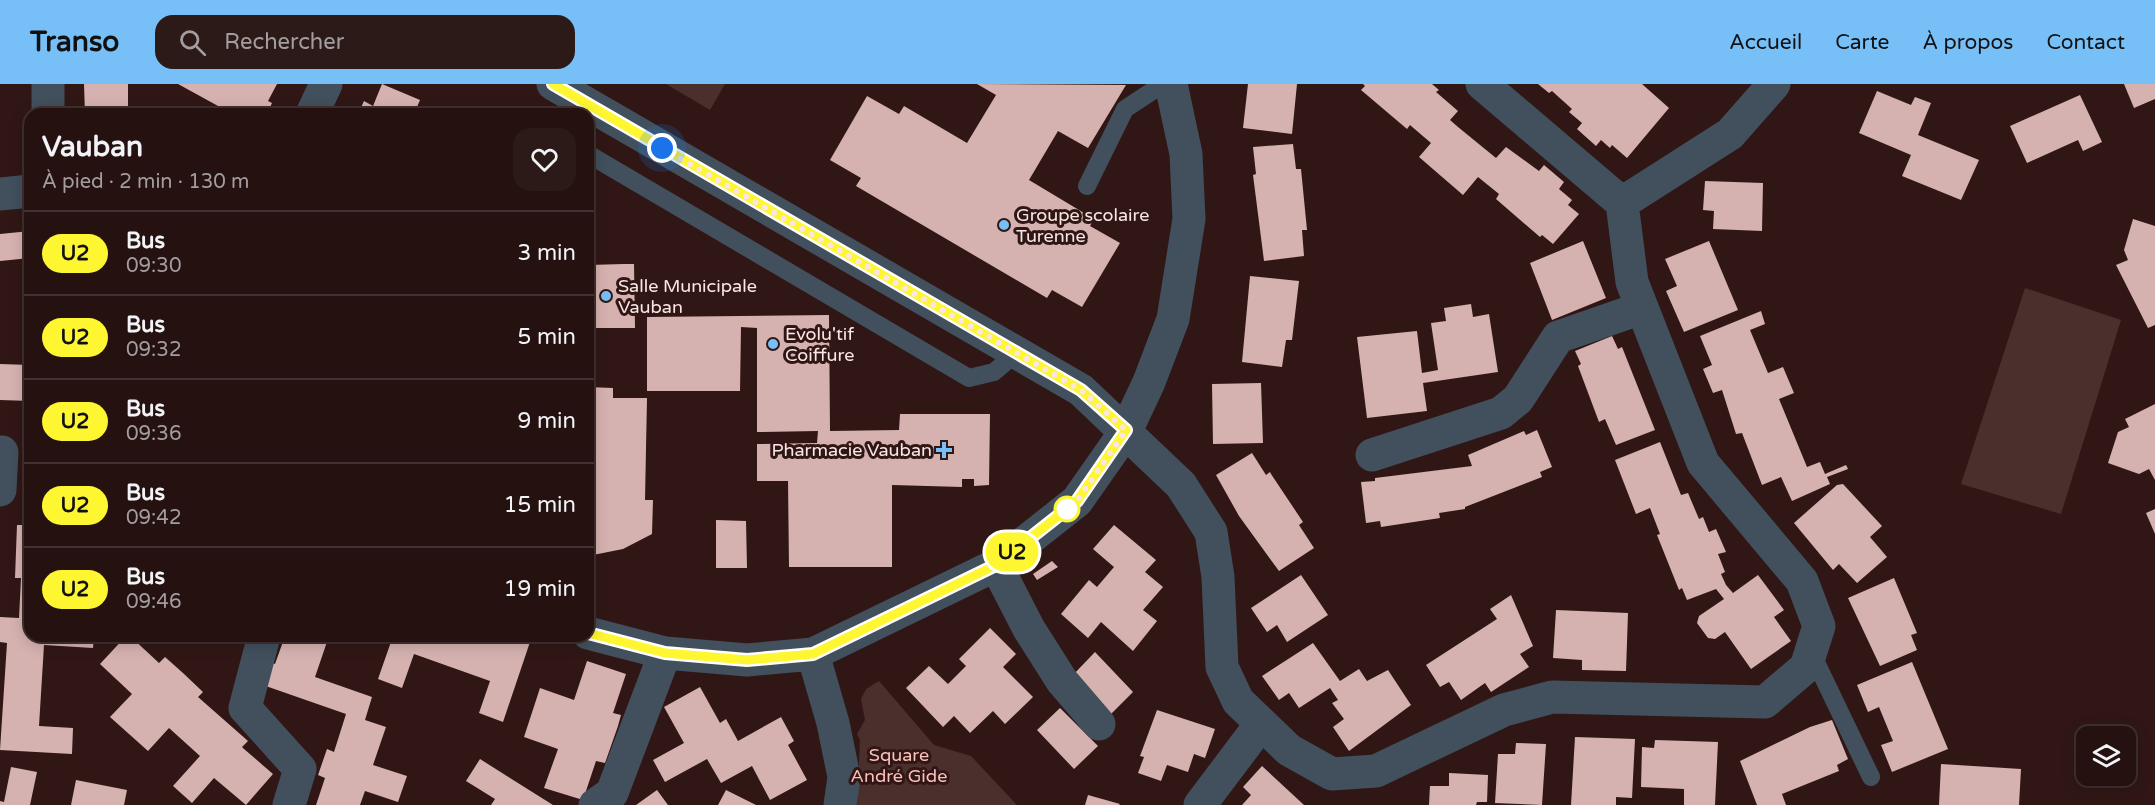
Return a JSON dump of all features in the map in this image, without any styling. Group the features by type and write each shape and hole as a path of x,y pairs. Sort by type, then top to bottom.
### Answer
{"street":[{"path":"48,84 48,108"},
{"path":"315,108 326,84"},
{"path":"553,84 583,108"},
{"path":"594,635 665,653 747,660 813,654 996,565 1077,501 1126,430 1149,382 1173,319 1189,219 1186,154 1171,84"},
{"path":"594,114 1081,390 1126,430 1181,485 1211,532 1218,577 1222,668 1238,701 1289,750 1332,774 1376,771 1504,710 1552,698 1766,702 1806,667 1819,626 1802,581 1703,463 1632,282 1622,203 1482,84"},
{"path":"1622,203 1731,134 1774,84"},
{"path":"0,194 24,192"},
{"path":"1372,455 1501,413 1518,399 1558,337 1642,308"},
{"path":"0,490 11,452"},
{"path":"996,565 1029,629 1062,681 1099,724"},
{"path":"262,642 245,708 300,769 289,805"},
{"path":"595,805 612,793 665,653"},
{"path":"813,654 833,723 844,777 840,805"},
{"path":"1200,805 1261,724"}],"lane":[{"path":"1087,186 1125,110 1164,84"},
{"path":"594,158 969,378 994,372 1016,353"},
{"path":"1810,652 1871,777"}],"green space":[{"path":"666,84 725,84 710,110"},
{"path":"2025,288 2121,320 2061,514 1961,484"},
{"name":"Square André Gide","path":"879,681 934,745 971,756 1017,805 857,805 860,740 857,734 865,720 861,699 866,689"}],"building":[{"path":"84,84 128,84 128,108 85,108"},
{"path":"178,84 277,84 268,101 272,103 270,108 222,108"},
{"path":"382,84 420,100 417,108 361,108 364,101 373,106"},
{"path":"977,84 1126,85 1088,148 1058,131 1029,180 1094,219 1090,226 1120,243 1082,307 1052,290 1047,298 856,186 861,178 830,160 867,96 899,114 904,106 967,143 996,95"},
{"path":"1248,84 1297,84 1292,134 1243,128"},
{"path":"1363,84 1432,84 1439,90 1436,92 1458,111 1450,120 1496,158 1506,147 1539,171 1544,165 1564,182 1559,189 1572,200 1568,205 1579,214 1553,244 1542,235 1540,237 1496,199 1499,194 1478,177 1463,195 1419,157 1431,143 1410,125 1407,129 1361,90 1365,86"},
{"path":"1538,84 1642,84 1669,108 1627,158 1612,145 1610,148 1601,140 1596,146 1577,129 1582,123 1569,112 1572,109 1552,91 1549,93"},
{"path":"2124,84 2155,84 2155,99 2134,108"},
{"path":"1877,91 1911,105 1915,97 1931,103 1918,135 1979,160 1961,200 1902,176 1911,155 1859,133"},
{"path":"2080,95 2102,142 2083,151 2078,140 2027,163 2010,126"},
{"path":"1293,144 1296,169 1301,169 1307,230 1302,230 1304,256 1264,261 1253,175 1256,174 1253,147"},
{"path":"1705,181 1763,183 1762,231 1713,229 1714,211 1703,210"},
{"path":"2133,219 2155,226 2155,325 2148,328 2116,265 2128,260 2124,250"},
{"path":"24,232 24,259 0,261 0,234"},
{"path":"1583,241 1606,298 1552,320 1530,263"},
{"path":"1709,241 1738,310 1684,332 1666,291 1677,286 1665,259"},
{"name":"Salle Municipale Vauban","path":"634,264 635,328 594,328 594,265"},
{"path":"1250,276 1299,281 1292,340 1286,340 1282,367 1242,362"},
{"path":"1471,304 1473,317 1489,314 1498,372 1423,383 1427,411 1367,418 1357,337 1417,331 1422,373 1438,370 1431,323 1446,321 1444,308"},
{"path":"1761,311 1765,324 1750,330 1768,373 1783,367 1794,393 1779,399 1807,467 1820,462 1825,474 1846,465 1848,469 1827,477 1830,484 1792,501 1781,477 1762,485 1742,433 1736,434 1722,390 1713,393 1703,369 1712,365 1700,336"},
{"path":"829,315 830,431 899,430 900,414 990,414 989,485 974,486 974,479 962,479 962,487 892,485 892,567 789,567 788,481 757,481 757,444 817,443 818,431 757,432 757,328 741,327 740,391 647,391 647,317"},
{"path":"1612,336 1618,349 1622,347 1655,430 1616,445 1605,419 1599,422 1578,366 1581,364 1575,351"},
{"path":"0,364 24,365 24,401 0,400"},
{"path":"1261,383 1263,443 1213,444 1212,384"},
{"path":"594,387 613,388 613,398 647,398 645,500 653,500 652,534 623,549 594,555"},
{"path":"2155,404 2155,480 2149,469 2139,474 2108,463 2118,432 2129,427 2125,419"},
{"path":"1537,430 1552,467 1540,472 1542,477 1465,507 1465,509 1439,513 1440,518 1381,527 1380,521 1366,523 1361,482 1375,481 1375,478 1472,466 1468,455 1524,431 1526,435"},
{"path":"1660,442 1681,495 1688,493 1699,519 1703,517 1709,532 1716,529 1726,552 1718,554 1725,572 1721,574 1726,585 1733,593 1758,575 1784,610 1774,617 1791,641 1751,669 1725,632 1715,639 1708,638 1697,623 1699,616 1724,599 1716,589 1687,600 1682,588 1679,590 1657,535 1660,534 1650,508 1636,514 1615,460"},
{"path":"1252,453 1266,475 1270,472 1303,522 1299,525 1314,548 1279,571 1239,516 1216,475"},
{"path":"1843,484 1882,526 1870,537 1887,557 1857,583 1839,564 1833,570 1794,523 1837,485"},
{"path":"2155,509 2155,534 2146,513"},
{"path":"716,520 746,521 747,568 716,568"},
{"path":"17,525 24,525 24,642 94,642 93,648 44,645 39,726 73,728 72,754 0,750 7,643 0,642 0,617 19,618 21,578 15,578"},
{"path":"1114,525 1156,560 1145,572 1163,587 1143,610 1157,621 1133,651 1101,622 1088,638 1061,614 1089,580 1097,587 1114,567 1093,549"},
{"path":"1052,561 1058,567 1037,580 1033,574"},
{"path":"1301,575 1328,615 1287,642 1277,625 1267,632 1251,608"},
{"path":"1894,578 1917,633 1911,635 1917,650 1880,666 1848,598"},
{"path":"1511,595 1533,646 1520,654 1529,667 1491,692 1485,683 1461,700 1449,682 1440,687 1426,665 1497,619 1490,609"},
{"path":"1556,610 1628,613 1626,671 1582,670 1582,660 1553,658"},
{"path":"990,628 1016,654 1003,667 1033,697 1005,724 993,711 970,733 954,716 943,727 906,688 929,666 948,684 966,666 959,659"},
{"path":"120,642 136,642 159,663 165,657 203,692 198,697 248,741 242,747 273,774 246,805 214,778 192,803 173,786 200,756 169,728 148,751 110,717 132,694 100,664"},
{"path":"283,642 327,642 315,677 372,697 365,720 386,727 373,765 407,776 398,802 365,791 360,805 316,805 325,778 318,775 327,749 334,752 346,714 260,684 268,661 275,664"},
{"path":"391,642 530,642 503,722 479,713 490,681 414,654 402,688 378,679"},
{"path":"1313,643 1340,681 1359,669 1367,681 1388,670 1411,705 1349,751 1333,727 1344,719 1332,703 1338,700 1330,688 1299,708 1289,693 1279,700 1262,676"},
{"path":"1095,652 1133,692 1111,714 1072,676"},
{"path":"587,661 626,674 613,713 621,715 618,726 605,763 596,761 583,800 544,788 558,749 524,737 540,688 574,700"},
{"path":"1912,662 1948,749 1892,772 1881,745 1893,741 1879,707 1868,712 1857,685"},
{"path":"700,687 720,723 726,719 738,741 781,717 794,741 788,745 807,780 770,800 752,766 721,783 707,759 665,782 653,760 684,743 664,707"},
{"path":"1060,708 1098,746 1074,769 1037,730"},
{"path":"1157,710 1215,729 1205,758 1194,754 1188,772 1167,765 1161,781 1138,773 1144,757 1140,756"},
{"path":"1832,720 1848,759 1837,765 1839,771 1782,794 1786,805 1757,805 1740,761 1810,727"},
{"path":"1575,737 1635,739 1632,798 1616,797 1616,805 1571,805"},
{"path":"1655,740 1718,742 1715,805 1684,805 1684,789 1641,787 1642,747 1654,748"},
{"path":"1516,743 1546,744 1542,805 1495,803 1498,754 1515,754"},
{"path":"480,759 553,805 491,805 495,799 466,781"},
{"path":"1941,764 2021,769 2019,805 1939,805"},
{"path":"1262,766 1304,805 1242,805 1251,795 1243,787"},
{"path":"11,767 37,772 30,805 0,805 0,801 4,802"},
{"path":"1449,773 1488,775 1487,802 1477,802 1476,805 1429,805 1430,786 1449,786"},
{"path":"76,780 127,790 124,805 71,805"},
{"path":"657,790 668,805 636,805"},
{"path":"726,790 756,805 718,805"},
{"path":"1088,795 1120,804 1085,805"}],"bus line":[{"name":"U2","path":"553,84 1081,390 1126,430 1077,501 996,565 813,654 747,660 665,653 594,635"}],"place":[{"name":"Groupe scolaire Turenne","path":"1004,225"},
{"name":"Salle Municipale Vauban","path":"606,296"},
{"name":"Evolu'tif Coiffure","path":"773,344"},
{"name":"Pharmacie Vauban","path":"944,450"}],"route":[{"path":"662,148 1081,390 1126,430 1077,501 1065,510 1067,509"}]}
